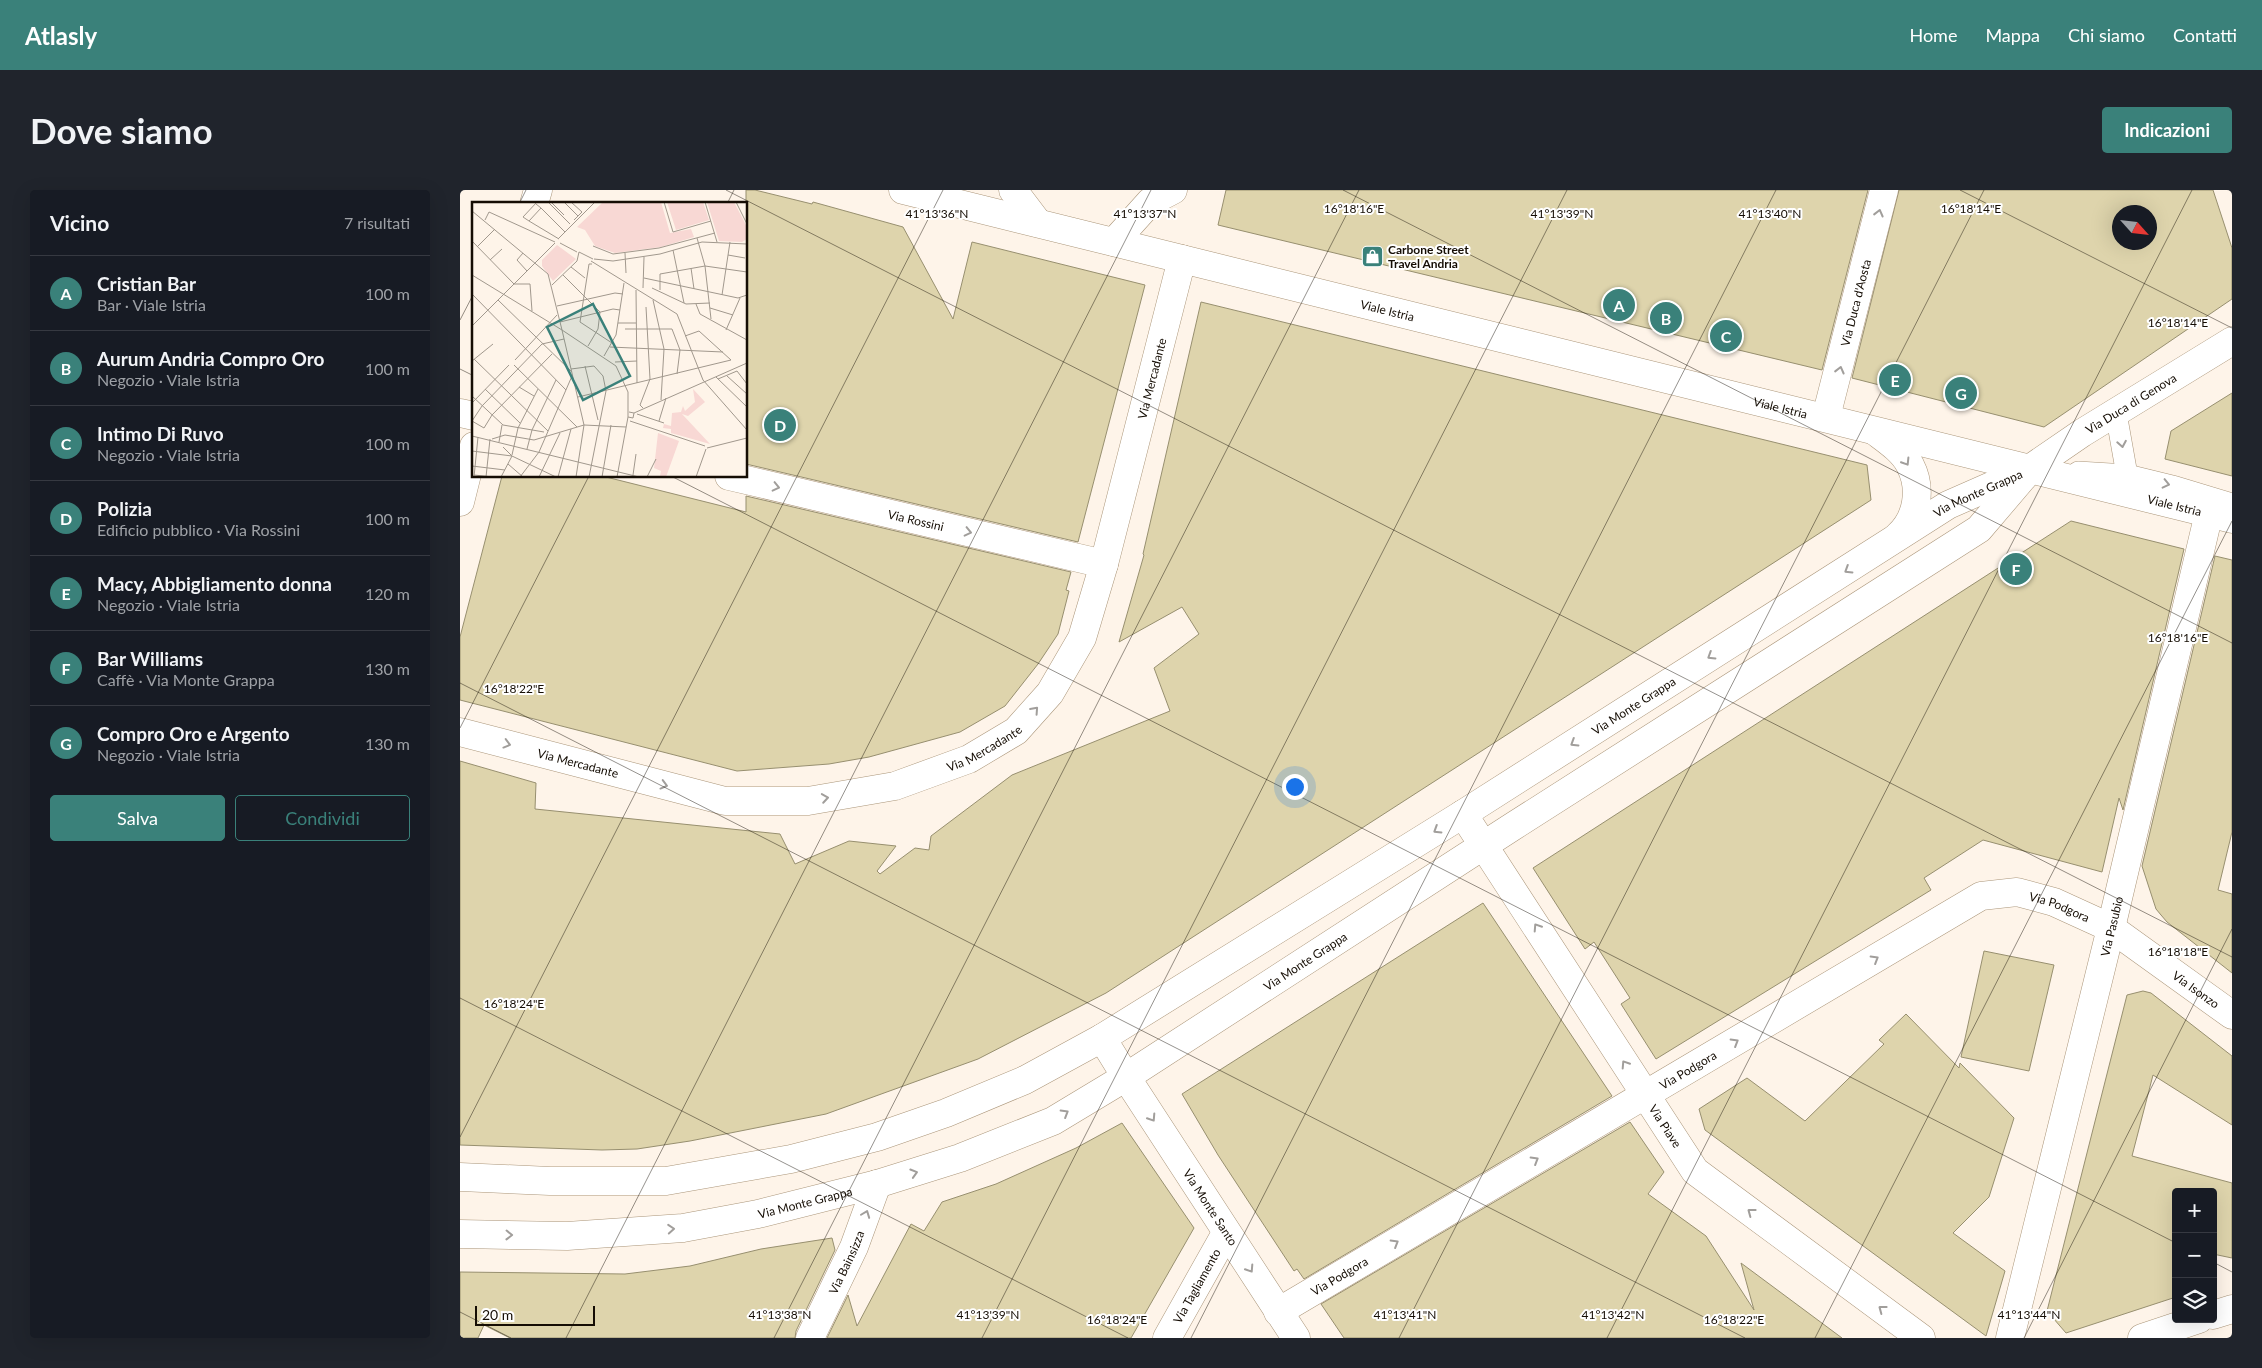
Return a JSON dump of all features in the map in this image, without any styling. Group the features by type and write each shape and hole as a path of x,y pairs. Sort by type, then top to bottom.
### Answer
{"street":[{"name":"Viale Istria","path":"903,190 2031,468 2224,512"},
{"path":"1013,190 1038,223"},
{"path":"1114,242 1150,202 1173,190"},
{"name":"Via Duca d'Aosta","path":"1826,417 1884,190"},
{"name":"Via Mercadante","path":"460,732 725,801 808,801 896,786 969,759 1016,732 1050,693 1082,638 1104,564 1182,258"},
{"name":"Via Duca di Genova","path":"2031,468 2232,341"},
{"name":"Viale Istria","path":"1872,429 1899,452 1910,465 1915,482 1917,498 1913,516 1903,532 1890,544"},
{"path":"460,502 472,454"},
{"name":"Via Monte Grappa","path":"460,1177 550,1181 666,1180 791,1159 877,1137 1025,1080 1102,1038 1463,814 1890,544 1948,505 2031,468"},
{"name":"Via Monte Grappa","path":"460,1234 567,1236 683,1228 758,1214 877,1184 960,1158 1052,1121 1126,1077 1484,845 1979,529 2031,468"},
{"name":"Via Rossini","path":"738,478 1104,564"},
{"name":"Via Pasubio","path":"2010,1338 2111,928 2224,512"},
{"path":"1463,814 1484,845"},
{"name":"Via Piave","path":"1484,845 1695,1171 1921,1338"},
{"name":"Via Podgora","path":"1278,1312 1981,896 2017,892 2054,902 2111,928"},
{"name":"Via Isonzo","path":"2111,928 2232,1015"},
{"path":"1102,1038 1126,1077"},
{"name":"Via Monte Santo","path":"1126,1077 1296,1338"},
{"name":"Via Bainsizza","path":"810,1338 854,1247 877,1184"},
{"name":"Via Tagliamento","path":"1166,1338 1226,1233"},
{"path":"2217,1314 2232,1309"},
{"path":"2142,1338 2187,1323"}],"lane":[{"path":"2116,413 2127,475"},
{"name":"Viale Istria","path":"2031,468 2127,475 2176,487 2224,512"}],"building":[{"path":"746,190 755,190 812,204 813,202 903,227 953,319 972,242 1145,285 1078,542 748,464 748,202 746,202"},
{"path":"1226,190 1868,190 1822,370 1218,225"},
{"path":"1899,190 2213,190 2232,248 2232,299 2044,427 1852,378"},
{"path":"1201,302 1867,465 1871,500 1106,993 978,1059 826,1114 690,1141 637,1149 602,1150 460,1145 460,761 536,783 535,809 780,834 795,864 849,841 896,846 877,871 880,874 915,848 929,850 931,836 1012,775 1170,711 1154,668 1199,634 1182,607 1119,642 1144,555"},
{"path":"2232,393 2232,476 2165,459 2171,431"},
{"path":"501,478 610,478 746,512 746,496 1071,572 1066,590 1069,591 1058,634 1038,664 1005,706 960,732 869,757 829,764 737,771 460,700 460,637"},
{"path":"2071,521 2184,549 2123,810 2119,798 2102,872 1983,840 1924,878 1931,890 1656,1059 1621,1004 1630,998 1594,942 1585,949 1533,868"},
{"path":"2215,556 2232,560 2232,832 2218,890 2232,894 2232,973 2167,922 2161,915 2156,909 2142,866"},
{"path":"1483,903 1612,1096 1304,1279 1297,1269 1294,1271 1218,1155 1182,1094"},
{"path":"1984,951 2054,965 2029,1071 1961,1057"},
{"path":"2143,991 2151,993 2232,1056 2232,1125 2153,1075 2132,1156 2232,1183 2232,1258 2217,1255 2217,1188 2172,1188 2172,1298 2066,1333 2047,1311 2127,995"},
{"path":"1906,1014 1959,1068 1960,1063 2014,1118 1989,1197 1953,1233 2005,1271 1986,1336 1705,1130 1699,1109 1747,1078 1805,1121 1884,1044 1879,1040"},
{"path":"1630,1122 1664,1172 1648,1194 1706,1236 1754,1310 1741,1263 1842,1338 1344,1338 1321,1304"},
{"path":"1122,1123 1194,1228 1131,1338 827,1338 848,1295 857,1326 911,1224 924,1231 942,1202 996,1184 1076,1148"},
{"path":"832,1238 835,1250 796,1331 795,1338 510,1338 484,1325 478,1338 460,1338 460,1272 625,1274 690,1266 761,1249"}],"place":[{"name":"Carbone Street Travel Andria","path":"1372,256"},
{"name":"Cristian Bar","path":"1619,305"},
{"name":"Aurum Andria Compro Oro","path":"1666,318"},
{"name":"Intimo Di Ruvo","path":"1726,336"},
{"name":"Macy, Abbigliamento donna","path":"1895,380"},
{"name":"Compro Oro e Argento","path":"1961,393"},
{"name":"Polizia","path":"780,425"},
{"name":"Bar Williams","path":"2016,569"}]}
